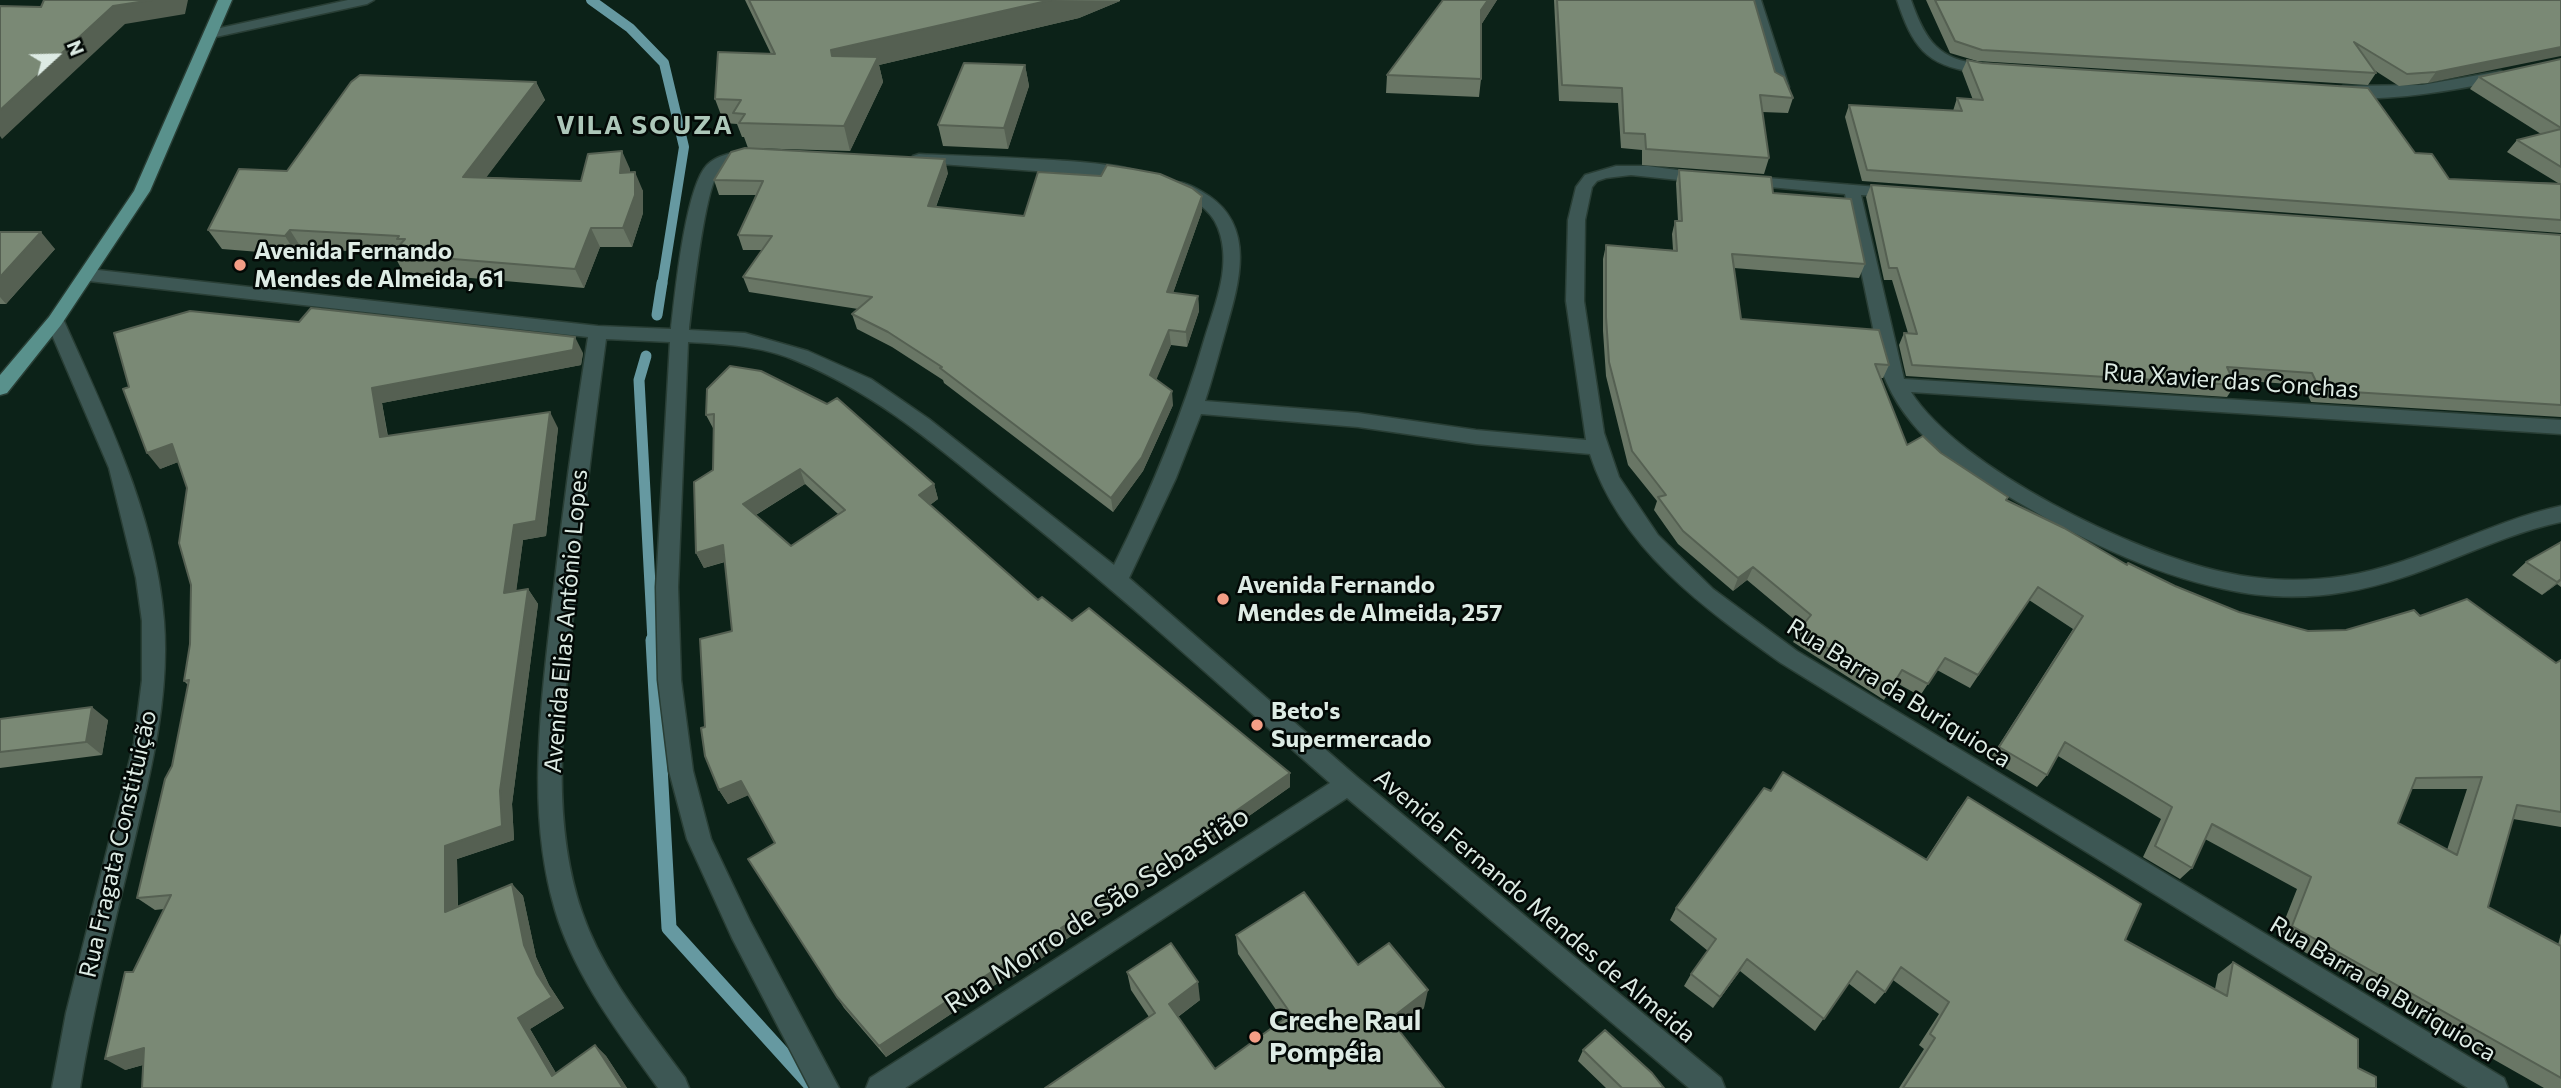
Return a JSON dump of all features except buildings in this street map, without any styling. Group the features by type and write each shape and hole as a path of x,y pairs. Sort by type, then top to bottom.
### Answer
{"main road":[{"path":"0,388 89,275 142,191 225,0"}],"street":[{"path":"211,34 367,0"},
{"path":"1754,0 1781,87"},
{"path":"1904,0 1913,30 1925,49 1944,62 2003,70"},
{"path":"2323,90 2392,94 2428,91 2514,73"},
{"path":"776,156 736,157 713,166 705,184 678,337 666,547 667,653 675,738 691,820 727,900 825,1088"},
{"path":"906,159 1126,172 1196,193 1214,207 1227,228 1233,249 1231,278 1194,407 1179,447 1117,580"},
{"name":"Rua Barra da Buriquioca","path":"1908,194 1627,172 1592,178 1584,185 1580,195 1574,270 1576,313 1597,448 1612,483 1637,522 1671,563 1721,608 1789,657 2494,1088"},
{"path":"1853,190 1897,385 1941,442 2024,496 2095,532 2154,559 2209,578 2261,586 2303,588 2347,584 2397,572 2507,527 2561,514"},
{"name":"Avenida Fernando Mendes de Almeida","path":"89,275 598,332 744,339 801,355 864,384 922,424 1117,580 1348,784 1711,1088"},
{"name":"Rua Fragata Constituição","path":"55,321 118,468 147,578 153,621 153,680 146,743 79,1013 66,1088"},
{"name":"Avenida Elias Antônio Lopes","path":"598,332 576,480 558,652 553,726 552,809 561,887 584,951 623,1016 675,1088"},
{"name":"Rua Xavier das Conchas","path":"1897,385 2561,427"},
{"path":"1194,407 1358,420 1476,437 1597,448"},
{"name":"Rua Morro de São Sebastião","path":"880,1088 1348,784"}],"waterway":[{"path":"591,0 630,28 664,63 684,147 662,285"},
{"path":"657,315 662,283"},
{"path":"646,356 639,380 653,641"},
{"path":"653,640 669,928 812,1086"}],"place":[{"name":"Avenida Fernando Mendes de Almeida, 61","path":"240,265"},
{"name":"Avenida Fernando Mendes de Almeida, 257","path":"1223,599"},
{"name":"Beto's Supermercado","path":"1257,725"},
{"name":"Creche Raul Pompéia","path":"1255,1037"}],"district":[{"name":"VILA SOUZA","path":"645,125"}]}
